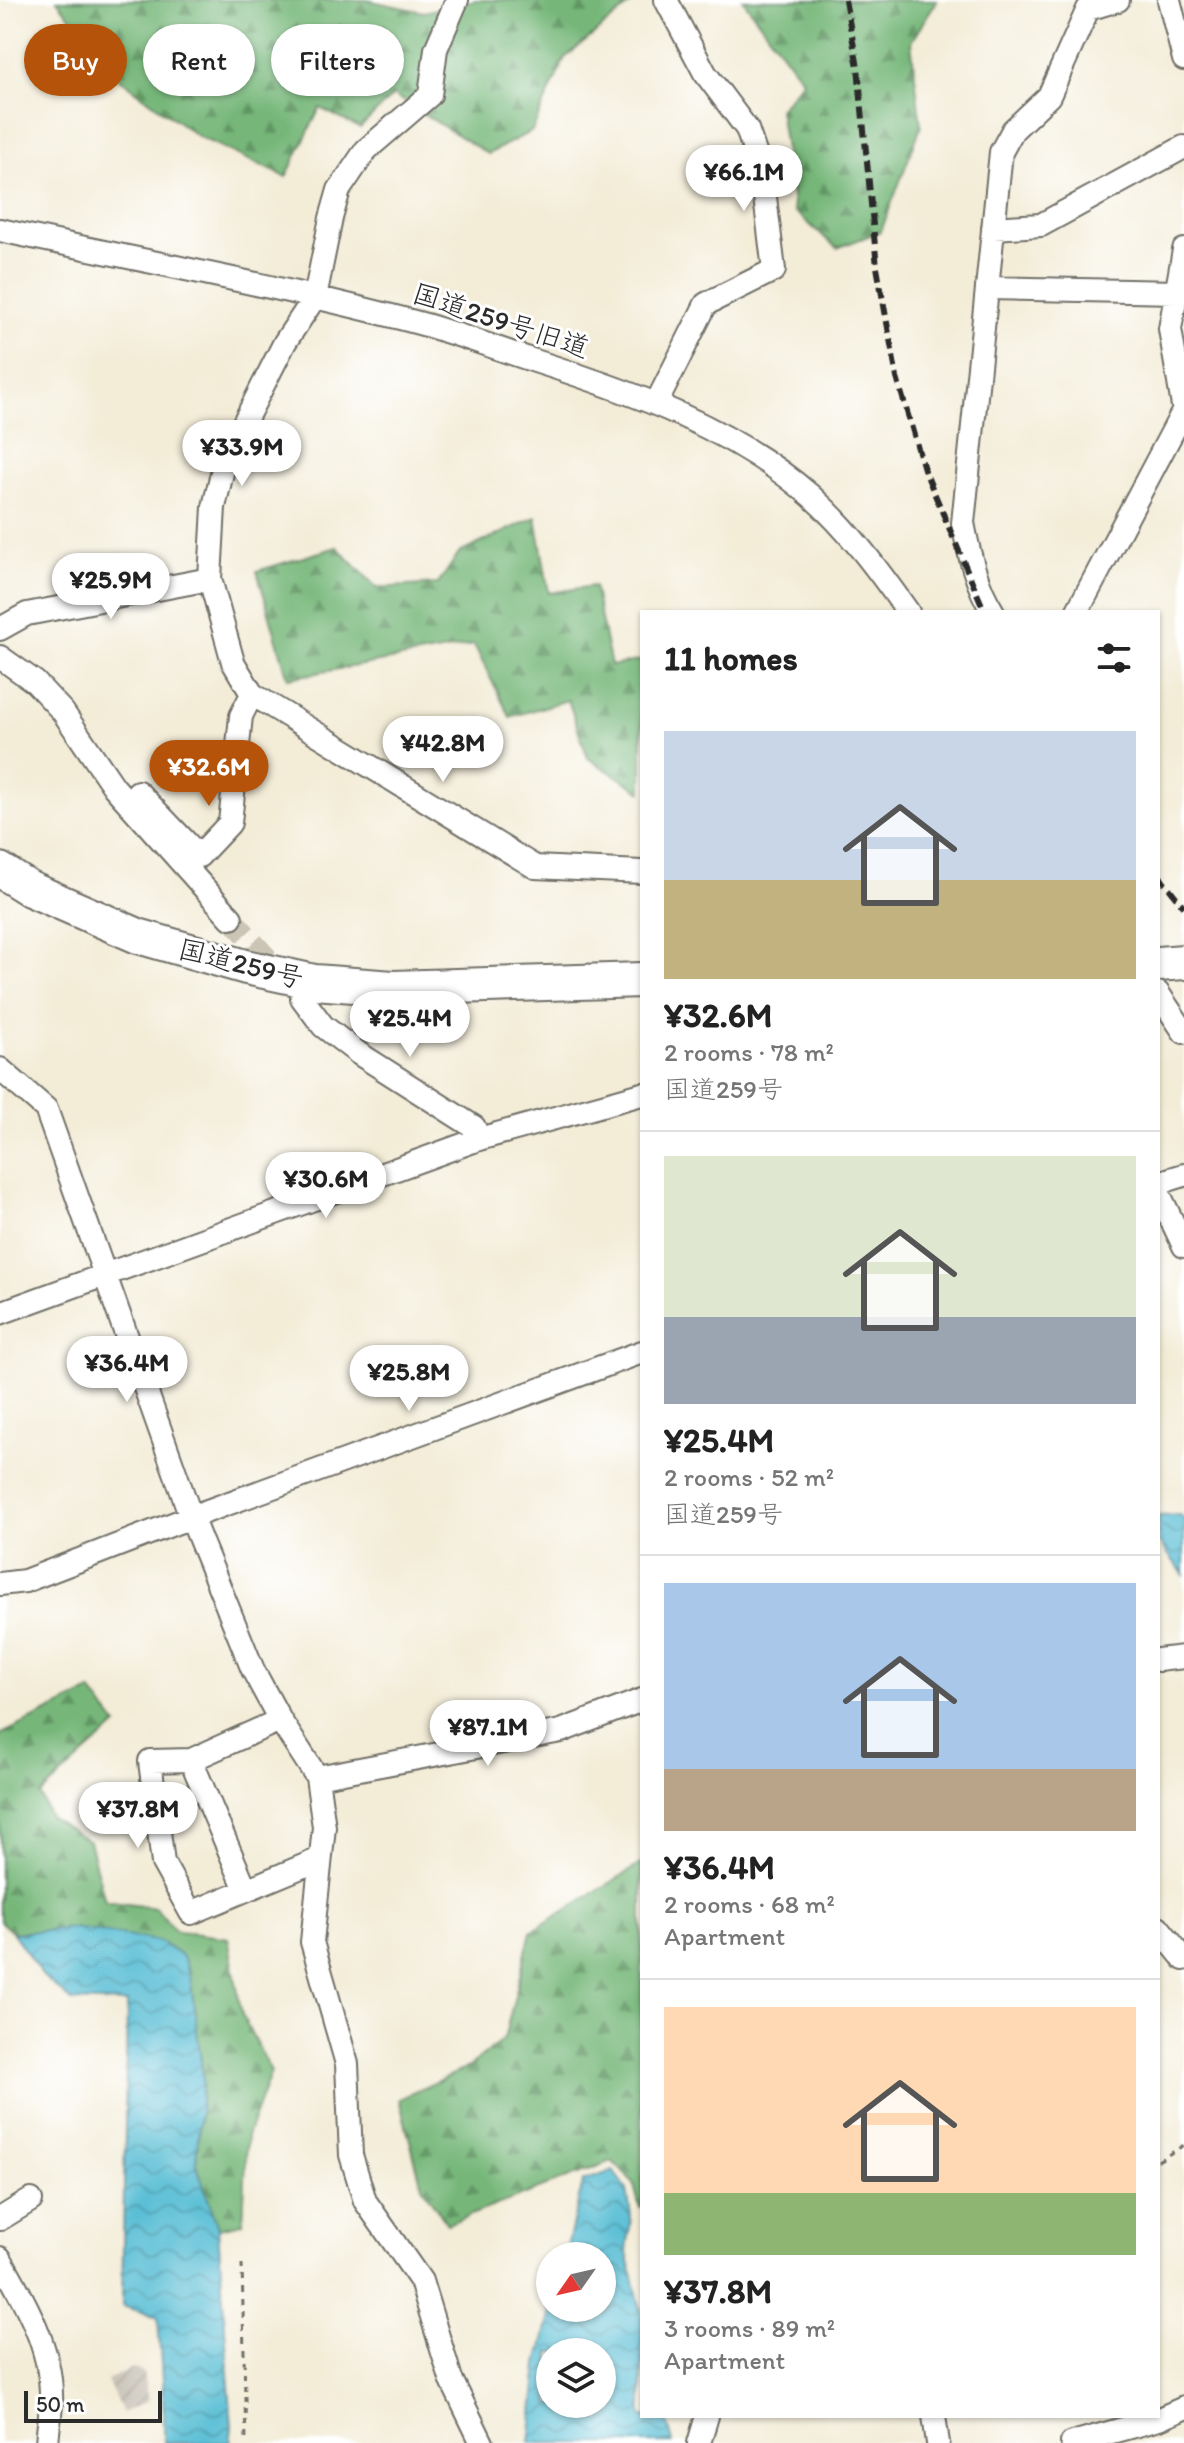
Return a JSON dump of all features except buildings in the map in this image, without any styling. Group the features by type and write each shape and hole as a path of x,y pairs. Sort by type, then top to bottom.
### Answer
{"highway":[{"name":"国道259号","path":"0,870 30,889 138,936 246,967 315,982 393,988 640,980"},
{"path":"1160,964 1184,962"}],"street":[{"path":"457,0 436,49 430,95 366,150 339,190 315,297 285,342 225,460 214,507 210,579 233,662 252,694 535,867 640,872"},
{"path":"656,404 706,304 774,270 762,173 747,129 705,73 666,0"},
{"path":"992,610 976,577 963,523 1001,152 1013,130 1049,96 1088,9 1118,0"},
{"path":"1169,0 1184,59"},
{"path":"993,228 1041,225 1184,147"},
{"name":"国道259号旧道","path":"0,230 315,297 428,326 656,404 760,458 811,496 870,558 907,610"},
{"path":"1078,610 1184,411 1170,329 1184,250"},
{"path":"987,288 1177,292"},
{"path":"0,629 27,614 210,579"},
{"path":"0,657 35,682 63,712 114,787 231,918"},
{"path":"114,787 133,787 199,856 230,823 241,716 252,694"},
{"path":"1160,996 1184,1032"},
{"path":"302,998 323,1026 358,1053 474,1127 479,1139"},
{"path":"0,1069 46,1109 191,1517 253,1670 280,1720 317,1777 324,1827 312,1942 347,2064 351,2155 365,2201 421,2281 451,2379 482,2443"},
{"path":"0,1313 479,1139 640,1095"},
{"path":"1160,1182 1184,1175"},
{"path":"1160,1196 1184,1246"},
{"path":"0,1584 25,1581 640,1353"},
{"path":"1160,1660 1184,1657"},
{"path":"317,1777 561,1731 640,1701"},
{"path":"280,1720 191,1760 150,1761 163,1863 191,1913 320,1859"},
{"path":"191,1760 246,1890"},
{"path":"1160,1929 1184,1959"},
{"path":"0,2219 31,2200"},
{"path":"0,2258 32,2316 50,2371 52,2395 47,2443"},
{"path":"1072,2443 1159,2419 1184,2408"},
{"path":"699,2443 706,2418"},
{"path":"934,2418 938,2443"}],"path":[{"path":"1160,2160 1184,2145"},
{"path":"242,2264 246,2443"}],"shaded area":[{"path":"133,2368 143,2373 148,2401 122,2413 107,2380"}],"green space":[{"path":"57,0 367,0 424,12 476,0 636,0 565,58 532,131 488,154 395,96 404,96 404,24 271,24 271,96 392,96 360,128 320,108 286,177 199,137 143,96 255,96 255,24 143,24 143,96 127,84 127,24 76,24"},
{"path":"743,0 937,0 911,42 921,126 881,231 837,248 794,211 779,109 803,81"},
{"path":"536,517 549,593 594,586 611,666 640,660 640,791 588,758 568,700 510,717 474,645 288,678 257,571 337,547 377,588 438,584 459,553"},
{"path":"91,1691 117,1725 40,1795 50,1817 89,1841 105,1901 156,1908 175,1931 228,1938 242,2015 271,2072 247,2136 243,2223 218,2228 196,2163 203,2077 190,1976 183,1957 74,1928 13,1933 0,1921 0,1735"},
{"path":"640,1864 640,2208 633,2182 612,2161 447,2224 422,2186 399,2099 469,2067 504,2039 531,1932"}],"water":[{"path":"1180,1515 1184,1520 1184,1575 1160,1544 1160,1516"},
{"path":"74,1928 158,1941 183,1957 190,1976 203,2077 196,2163 218,2228 232,2427 230,2443 164,2443 158,2317 122,2306 127,2003 71,2001 43,1976 13,1933"},
{"path":"613,2171 627,2190 631,2216 627,2252 640,2306 640,2418 667,2418 673,2443 530,2443 536,2384 536,2418 616,2418 616,2338 544,2338 548,2322 616,2322 616,2242 568,2242 583,2181"}],"tunnel":[{"path":"231,918 283,976"}],"railway":[{"path":"845,0 858,67 877,267 897,378 924,469 984,610"},
{"path":"1160,877 1184,907"}]}
